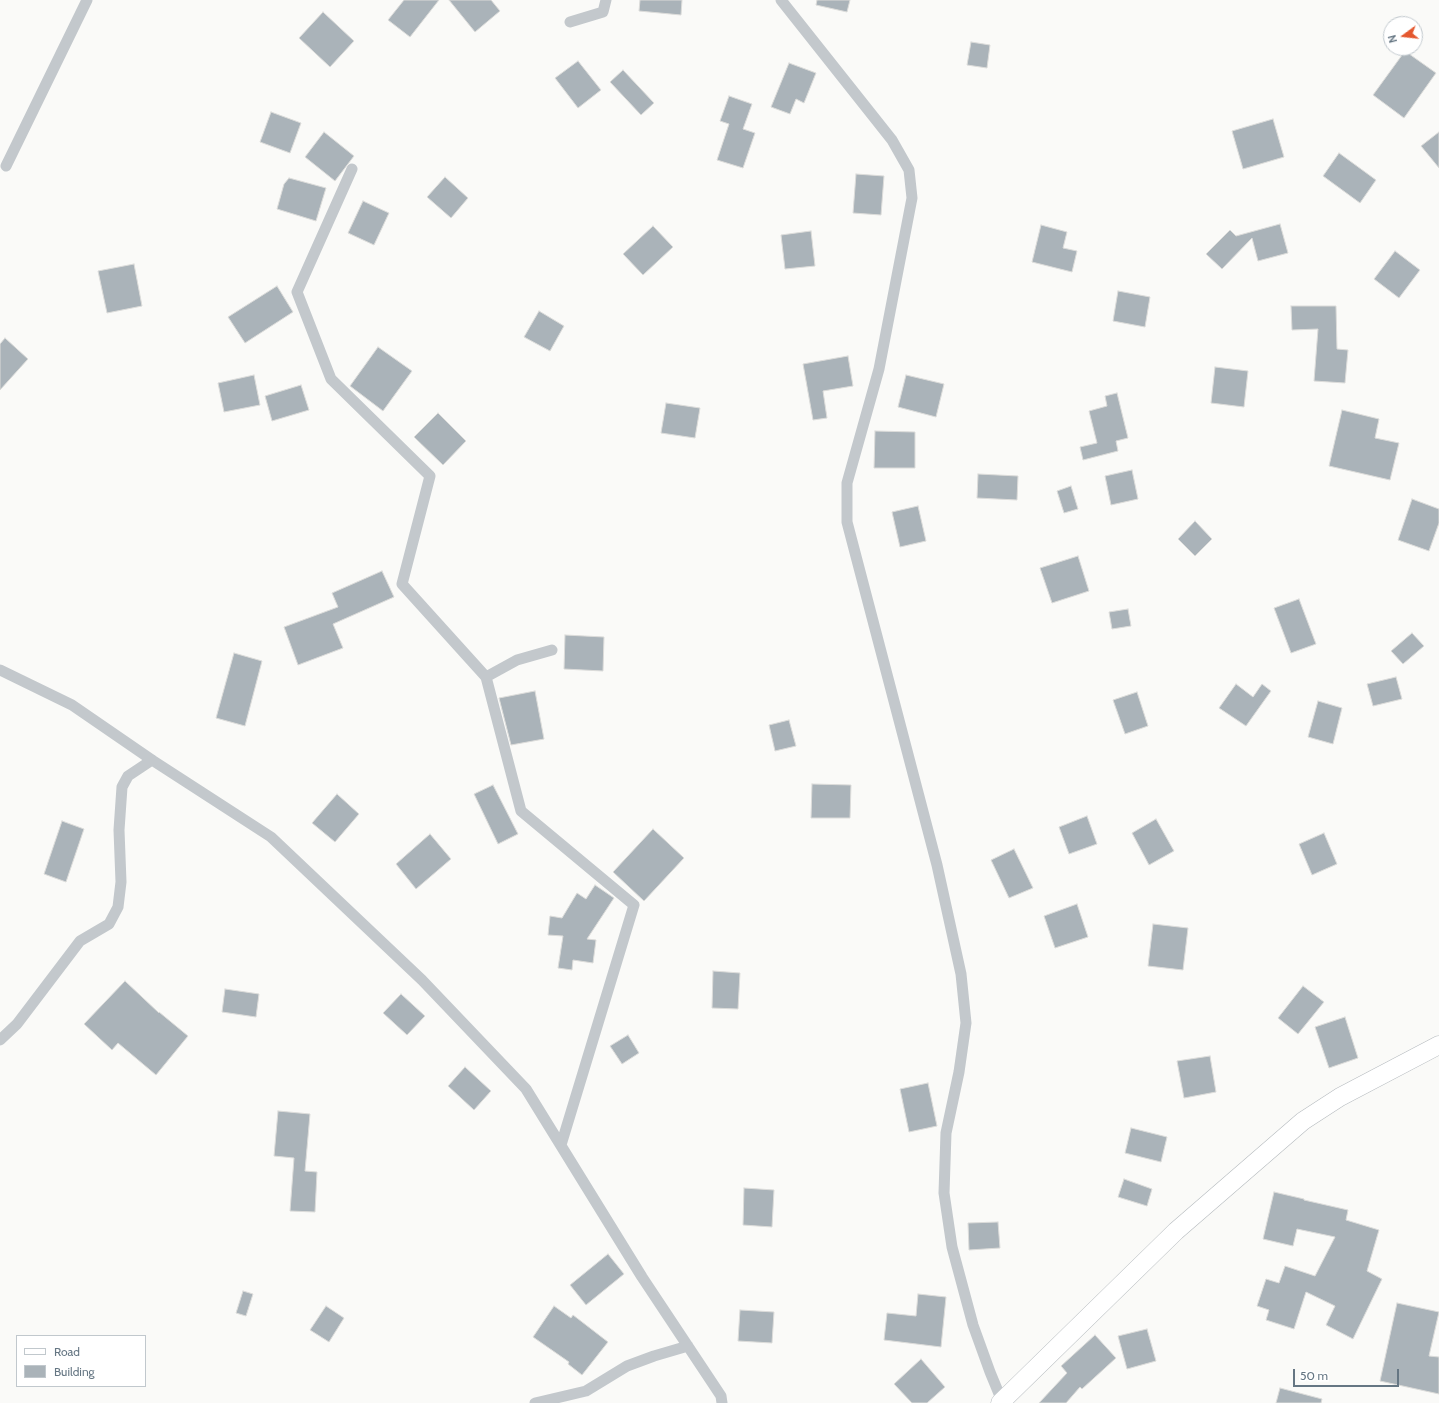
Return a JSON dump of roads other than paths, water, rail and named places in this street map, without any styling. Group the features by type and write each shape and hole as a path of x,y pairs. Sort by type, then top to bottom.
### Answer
{"main road":[{"path":"1001,1402 1176,1231 1303,1121 1340,1096 1439,1044"}],"street":[{"path":"6,166 87,0"},
{"path":"570,22 602,12 606,0"},
{"path":"781,0 892,140 909,170 912,198 879,369 847,482 847,522 937,865 961,974 966,1023 959,1072 946,1133 944,1193 952,1247 973,1325 1001,1402"},
{"path":"352,169 296,292 331,379 430,476 402,584 486,677 521,811 634,905 561,1145"},
{"path":"486,677 517,660 552,650"},
{"path":"0,670 72,705 152,760 271,836 422,980 526,1089 642,1277 721,1396 722,1403"},
{"path":"0,1040 17,1024 80,941 109,924 118,907 121,882 119,830 122,787 128,776 152,760"},
{"path":"535,1403 586,1391 627,1366 688,1346"}]}
